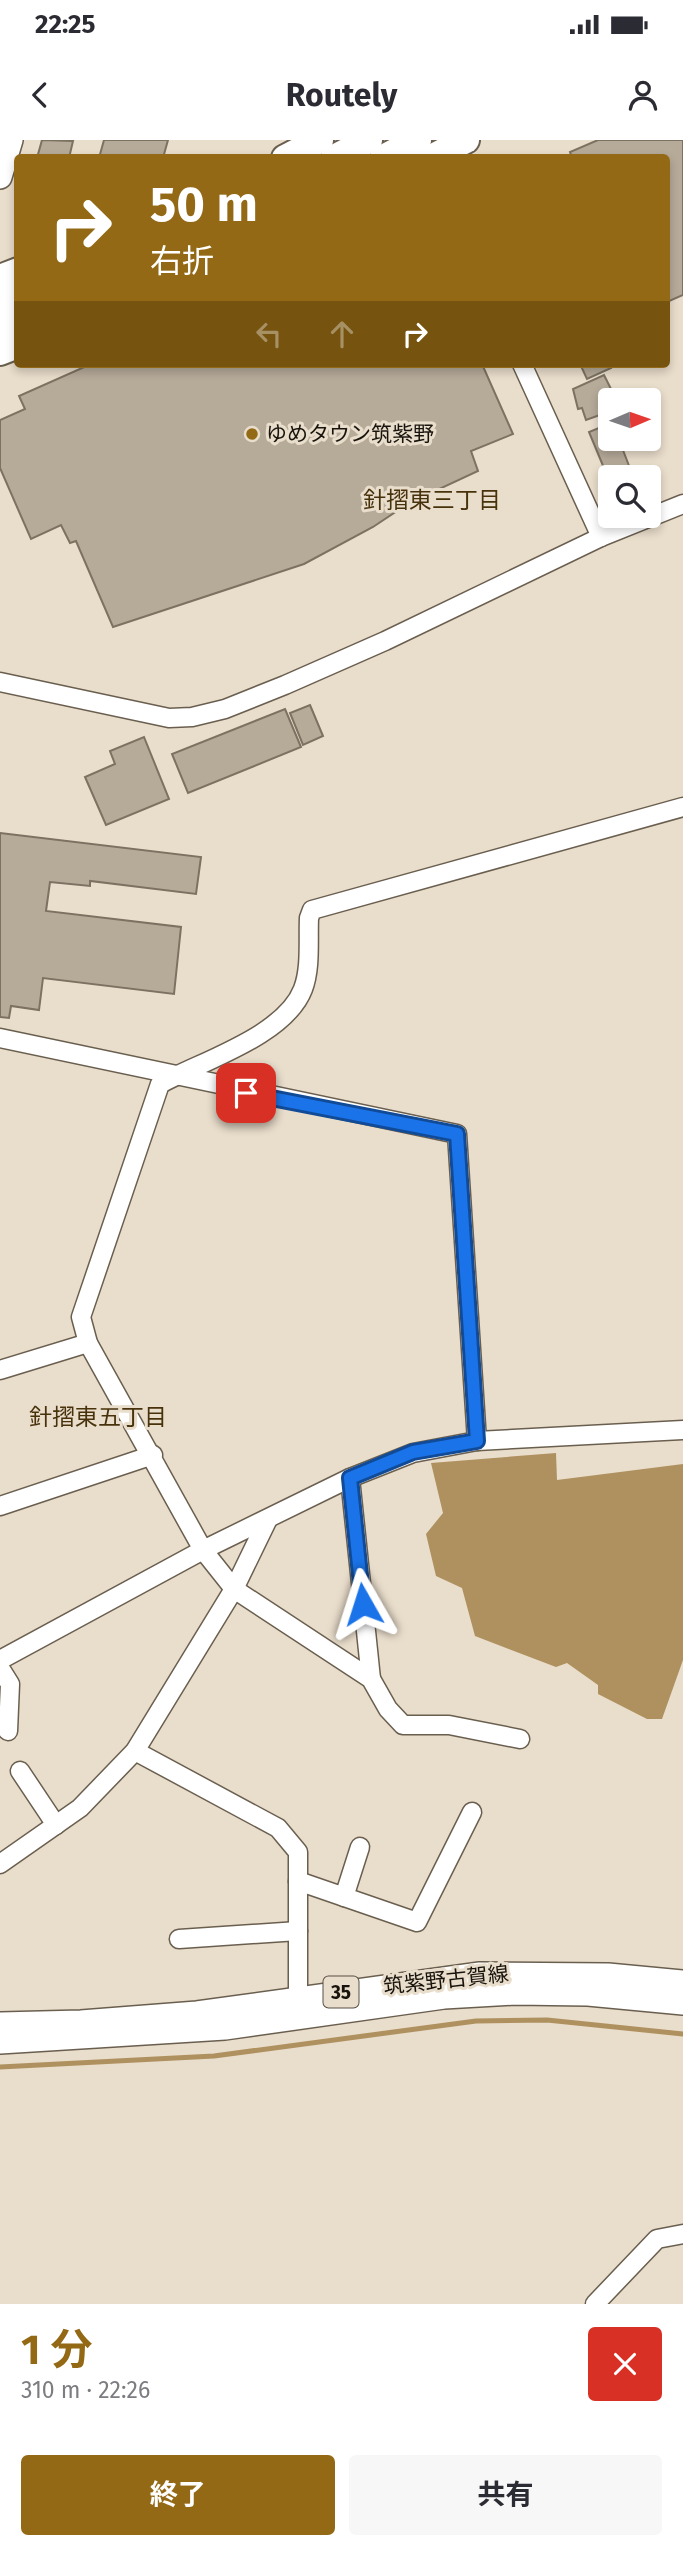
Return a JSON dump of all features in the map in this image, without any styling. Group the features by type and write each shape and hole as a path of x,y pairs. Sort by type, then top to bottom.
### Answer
{"highway":[{"path":"293,154 320,140"},
{"path":"342,154 369,140"},
{"path":"391,154 418,140"},
{"path":"439,154 466,140"}],"main road":[{"path":"0,177 10,140"},
{"name":"筑紫野古賀線","path":"0,2024 81,2022 197,2013 480,1974 608,1975 683,1982"},
{"name":"筑紫野古賀線","path":"0,2042 225,2028 444,1997 588,1994 683,2003"}],"street":[{"path":"524,368 601,537"},
{"path":"0,682 136,713 169,718 203,715 249,700 372,647 601,537 683,503"},
{"path":"371,1679 234,1589 203,1550 153,1455 88,1343 81,1317 160,1084 268,1029 290,1010 303,990 307,977 309,918 312,910 683,807"},
{"path":"0,1038 174,1077 457,1134 477,1441"},
{"path":"0,1370 88,1343"},
{"path":"0,1660 203,1550 350,1478 413,1452 477,1441 683,1430"},
{"path":"0,1506 153,1455"},
{"path":"350,1478 371,1679 388,1709 403,1725 449,1725 520,1739"},
{"path":"0,1864 80,1808 135,1751 234,1589 268,1520"},
{"path":"0,1668 10,1684 8,1731"},
{"path":"135,1751 278,1828 298,1852 298,1998"},
{"path":"20,1771 56,1825"},
{"path":"298,1881 417,1922 472,1812"},
{"path":"344,1897 360,1847"},
{"path":"179,1939 298,1931"},
{"path":"595,2304 657,2239 683,2234"}],"shaded area":[{"path":"556,1453 557,1480 683,1464 683,1660 662,1719 647,1719 598,1694 598,1685 567,1663 556,1667 475,1636 462,1588 436,1576 426,1534 443,1513 431,1463"}],"building":[{"path":"42,140 73,141 70,154 38,154"},
{"path":"104,140 168,140 164,154 100,154"},
{"path":"598,140 683,140 683,295 670,301 670,154 570,152"},
{"name":"ゆめタウン筑紫野","path":"82,368 484,368 513,434 471,451 478,471 409,503 373,527 304,564 113,627 76,541 70,543 61,525 31,539 0,468 0,420 25,409 19,396"},
{"path":"582,368 611,368 587,379"},
{"path":"604,375 610,388 598,388 598,416 586,420 582,408 578,409 573,389"},
{"path":"598,428 598,452 624,452 629,465 603,465 589,432"},
{"path":"310,705 323,736 303,745 290,713"},
{"path":"285,709 301,747 188,793 172,754"},
{"path":"144,737 169,799 106,825 85,777 115,764 110,751"},
{"path":"0,833 201,857 196,894 90,881 90,886 50,882 46,911 181,927 174,994 43,978 39,1010 11,1006 9,1018 0,1017"}],"waterway":[{"path":"0,2067 214,2056 476,2021 547,2020 683,2034"}],"place":[{"name":"ゆめタウン筑紫野","path":"252,434"}],"district":[{"name":"針摺東三丁目","path":"432,500"},
{"name":"針摺東五丁目","path":"98,1417"}],"route":[{"path":"246,1093 457,1134 477,1441 413,1452 350,1478 363,1604"}]}
